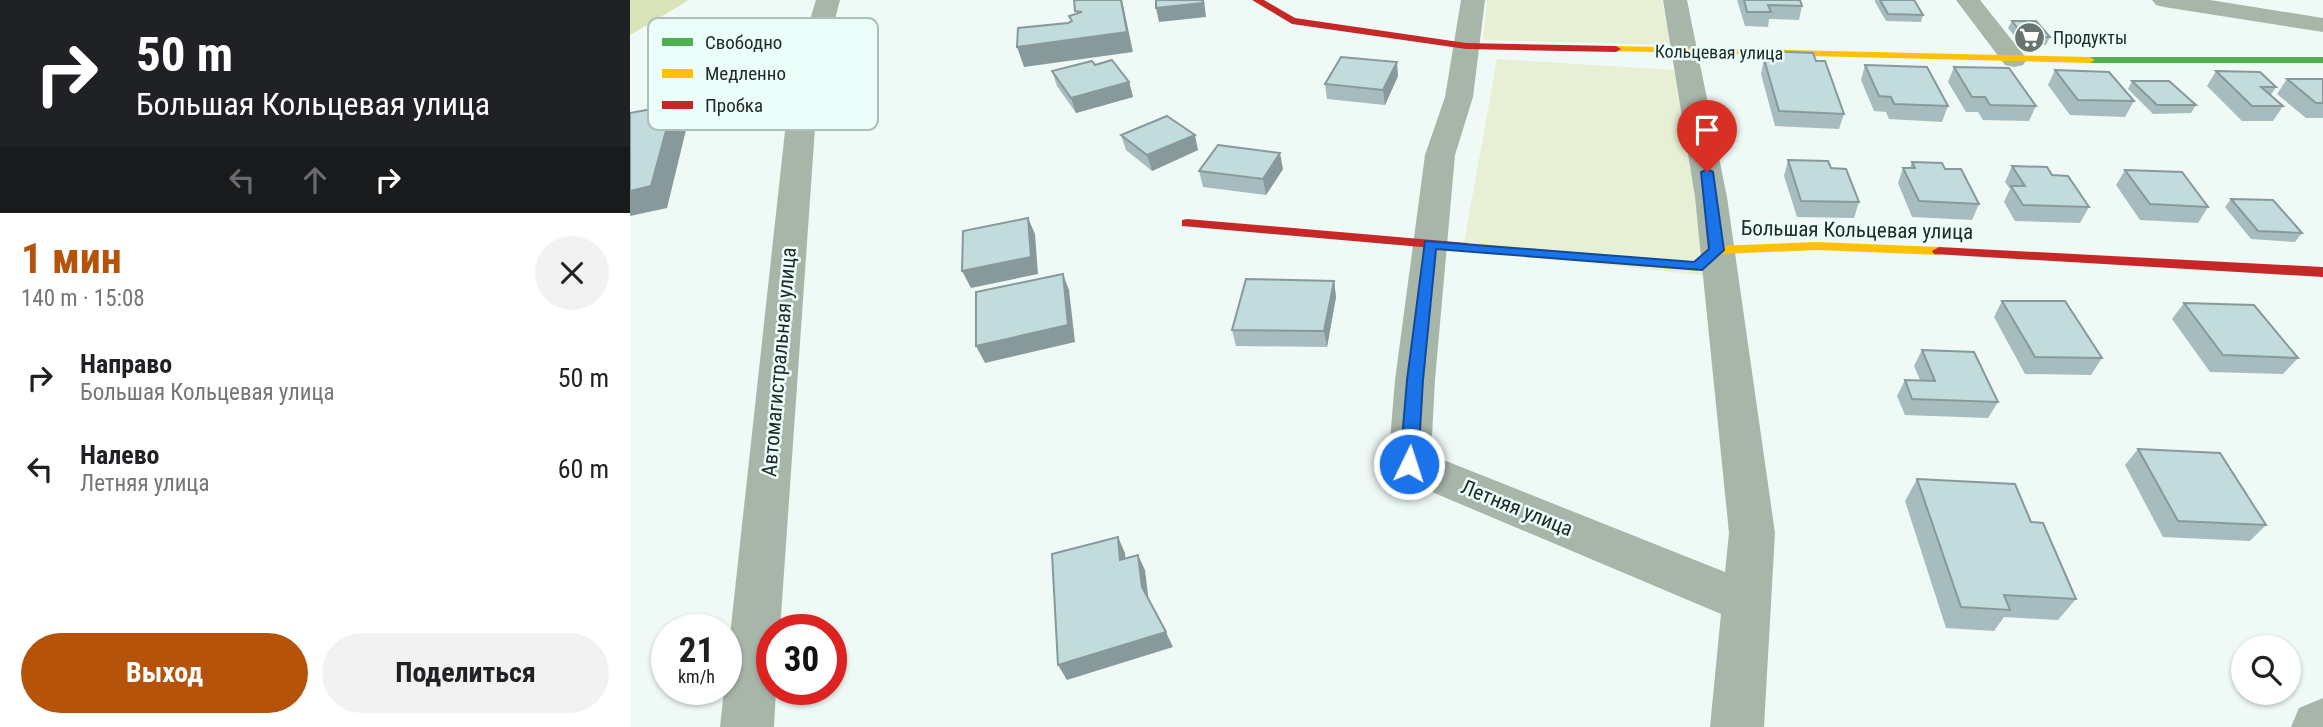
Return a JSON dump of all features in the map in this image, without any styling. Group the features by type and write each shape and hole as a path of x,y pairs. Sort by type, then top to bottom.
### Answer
{"street":[{"name":"Автомагистральная улица","path":"823,18 828,0"},
{"name":"Кольцевая улица","path":"1257,0 1292,20 1466,46 2014,59 2323,60"},
{"name":"Летняя улица","path":"1473,0 1459,97 1440,155 1415,380 1409,464 1748,603"},
{"path":"1675,0 1711,197 1752,533 1737,727"},
{"path":"1968,0 2014,59"},
{"path":"2164,0 2323,25"},
{"name":"Автомагистральная улица","path":"747,727 800,130"},
{"name":"Большая Кольцевая улица","path":"1187,223 1697,267 1717,250 1817,246 2074,257 2323,272"},
{"path":"2318,727 2323,724"}],"green space":[{"path":"630,0 689,0 659,18 648,18 648,24 630,35"},
{"path":"1487,0 1662,0 1671,45 1483,40"},
{"path":"1497,59 1674,70 1708,276 1463,249"}],"building":[{"path":"1074,0 1121,0 1127,32 1017,47 1018,28 1072,21 1069,16 1082,12 1075,11"},
{"path":"1156,0 1202,0 1203,3 1156,8"},
{"path":"1744,0 1800,0 1802,6 1768,5 1771,12 1747,12"},
{"path":"1880,0 1914,0 1923,15 1888,14"},
{"path":"2012,21 2036,21 2050,37 2024,37"},
{"path":"1769,51 1813,53 1816,61 1825,61 1844,114 1779,111 1764,59 1771,59"},
{"path":"1341,57 1397,62 1383,90 1325,84"},
{"path":"1112,60 1129,82 1071,98 1052,71 1092,61 1095,65"},
{"path":"1865,65 1927,67 1948,106 1894,104 1891,97 1879,96"},
{"path":"1954,67 2009,68 2036,106 1990,105 1985,97 1972,97"},
{"path":"2055,70 2109,72 2134,101 2078,100"},
{"path":"2216,71 2260,72 2276,87 2261,87 2283,106 2252,106"},
{"path":"2287,79 2323,79 2323,103 2316,103"},
{"path":"2132,81 2169,81 2196,105 2157,105"},
{"path":"648,110 648,130 666,130 651,186 630,191 630,113"},
{"path":"1167,116 1195,135 1147,155 1121,135"},
{"path":"1218,145 1280,153 1263,179 1199,171"},
{"path":"1788,160 1828,161 1831,168 1846,169 1859,202 1801,201"},
{"path":"1912,162 1942,163 1945,169 1961,169 1979,204 1919,201 1903,168 1915,168"},
{"path":"2012,166 2047,167 2052,175 2068,176 2089,207 2023,205 2011,186 2025,186"},
{"path":"2125,170 2182,172 2208,207 2150,204"},
{"path":"2231,199 2273,200 2302,233 2258,231"},
{"path":"1028,218 1031,257 962,271 963,231"},
{"path":"1063,274 1068,325 976,346 976,292"},
{"path":"1246,279 1334,281 1324,331 1232,330"},
{"path":"2002,301 2065,301 2102,358 2035,357"},
{"path":"2184,303 2254,305 2298,358 2223,355"},
{"path":"1922,350 1974,352 1998,402 1912,399 1905,380 1935,381"},
{"path":"2138,449 2220,453 2266,525 2178,521"},
{"path":"1917,479 2015,484 2031,522 2043,523 2076,599 2004,595 2010,610 1961,607"},
{"path":"1118,537 1120,560 1138,555 1142,587 1166,632 1058,665 1052,554"}],"traffic: fast":[{"path":"2090,60 2323,60"}],"traffic: slow":[{"path":"1616,49 2090,60"},
{"path":"1467,247 1697,267 1717,250 1817,246 1939,251"}],"traffic: jam":[{"path":"1257,0 1292,21 1466,46 1616,49"},
{"path":"1187,223 1467,247"},
{"path":"1939,251 2323,272"}],"place":[{"name":"Продукты","path":"2030,37"}],"route":[{"path":"1409,464 1430,244 1697,267 1717,250 1707,172"}]}
